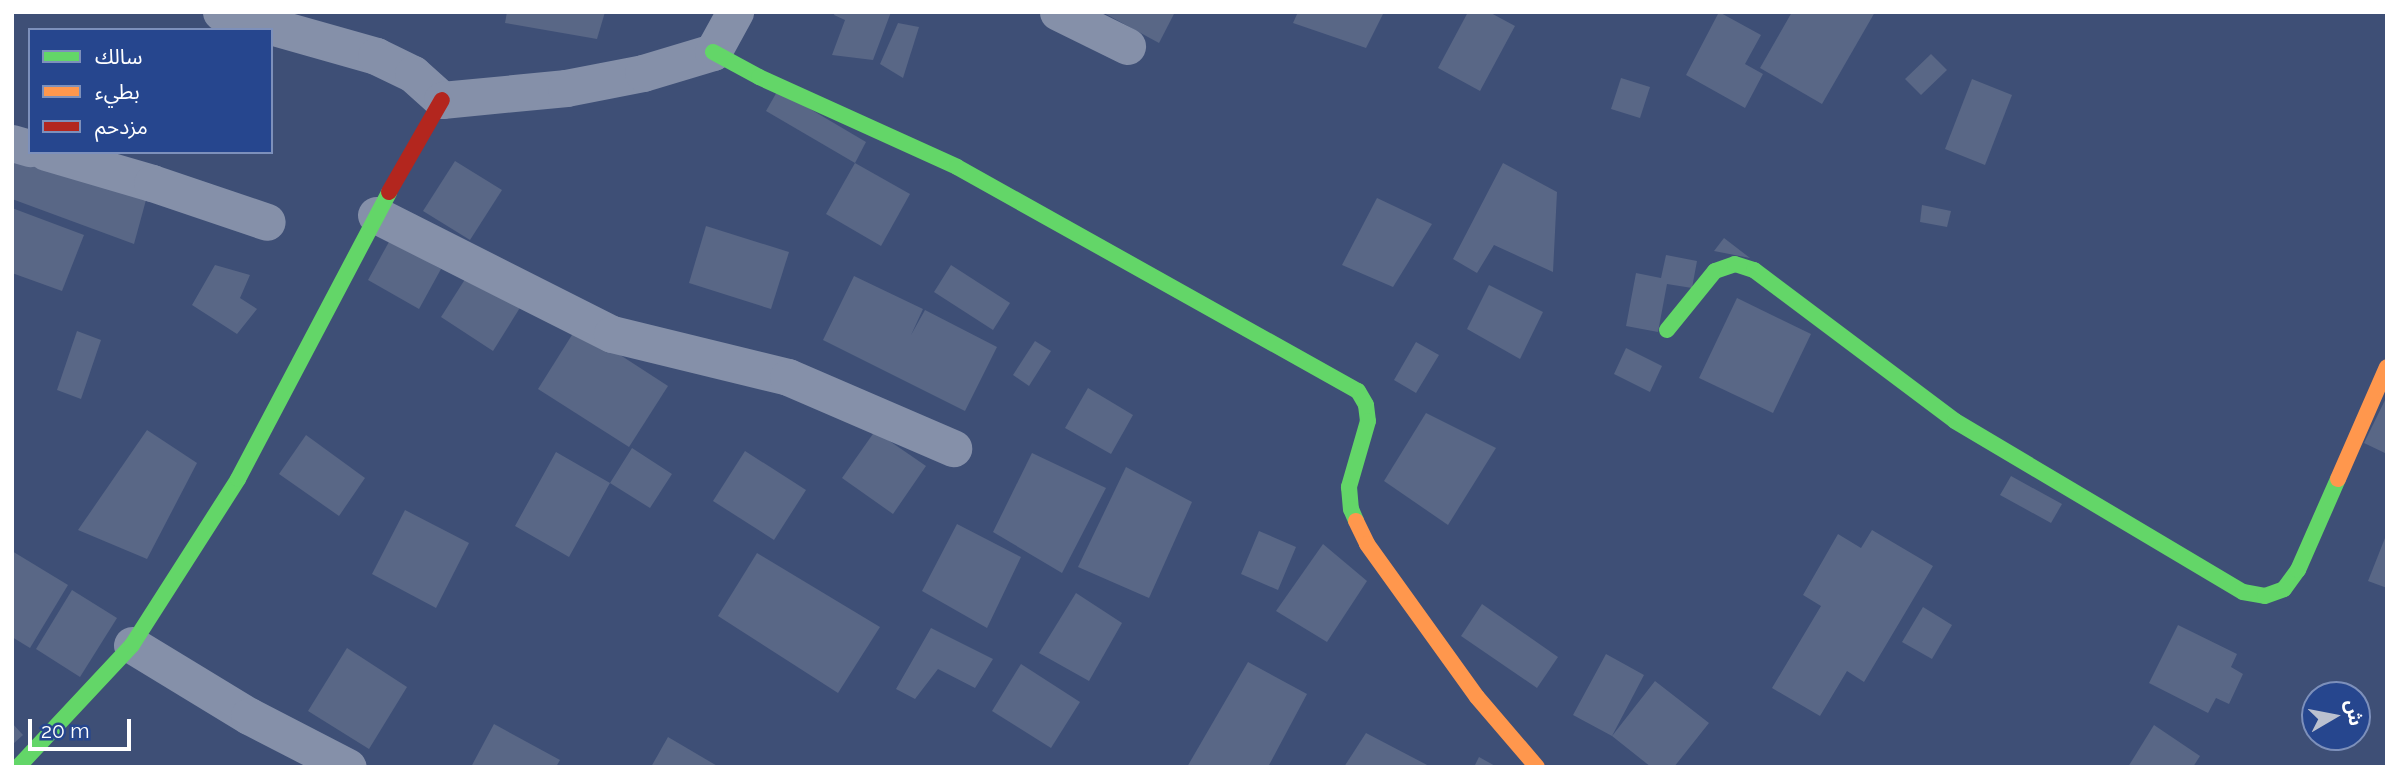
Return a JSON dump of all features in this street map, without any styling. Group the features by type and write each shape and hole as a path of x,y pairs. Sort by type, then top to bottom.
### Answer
{"street":[{"path":"221,12 376,56 413,74 442,100 566,88 643,73 713,52 759,77 957,167 1357,391 1366,405 1368,421 1349,488 1350,509 1367,544 1477,697 1537,767"},
{"path":"713,52 734,12"},
{"path":"1058,12 1127,46"},
{"path":"18,767 132,645 238,479 376,215 442,100"},
{"path":"53,154 152,183 267,222"},
{"path":"376,215 612,334 788,377 953,449"},
{"path":"1667,330 1715,271 1735,264 1754,270 1955,421 2243,592 2264,596 2284,589 2298,570 2387,367"},
{"path":"132,645 249,716 348,767"}],"building":[{"path":"507,12 605,12 597,39 505,23"},
{"path":"835,12 891,12 873,60 832,55 845,20 834,15"},
{"path":"1102,12 1175,12 1159,43"},
{"path":"1298,12 1384,12 1366,48 1293,23"},
{"path":"1468,12 1489,12 1515,26 1480,91 1438,68"},
{"path":"1719,12 1761,35 1745,64 1763,74 1745,108 1686,75"},
{"path":"1792,12 1875,12 1822,104 1760,68"},
{"path":"898,23 919,27 903,78 880,64"},
{"path":"1931,54 1947,70 1921,95 1905,79"},
{"path":"1621,78 1650,87 1640,118 1611,109"},
{"path":"1972,79 2012,95 1985,165 1945,149"},
{"path":"778,90 866,142 855,163 766,111"},
{"path":"16,154 146,200 134,244 12,199 12,163"},
{"path":"455,161 502,190 470,240 423,211"},
{"path":"855,163 910,194 881,246 826,214"},
{"path":"1503,163 1557,192 1553,272 1494,245 1477,273 1453,259"},
{"path":"1377,198 1432,224 1393,287 1342,265"},
{"path":"1922,205 1951,211 1947,227 1920,222"},
{"path":"12,208 84,235 62,291 12,273"},
{"path":"706,226 789,252 771,309 689,283"},
{"path":"1724,238 1750,258 1714,251"},
{"path":"390,240 441,269 419,309 368,280"},
{"path":"1666,255 1697,261 1692,288 1667,284 1658,332 1626,326 1636,273 1661,278"},
{"path":"215,265 250,275 240,298 257,309 237,334 192,305"},
{"path":"951,265 1010,303 993,330 934,292"},
{"path":"469,273 521,306 493,351 441,317"},
{"path":"854,276 923,309 911,335 925,310 997,347 965,411 823,340"},
{"path":"1489,285 1543,312 1520,359 1467,329"},
{"path":"1737,298 1811,334 1773,413 1699,378"},
{"path":"577,327 668,386 629,447 538,389"},
{"path":"77,331 101,340 81,399 57,390"},
{"path":"1035,341 1051,351 1029,386 1013,375"},
{"path":"1416,342 1439,355 1416,393 1394,380"},
{"path":"1626,348 1662,366 1650,392 1614,374"},
{"path":"1088,388 1133,415 1111,454 1065,428"},
{"path":"2387,396 2387,454 2364,443"},
{"path":"1426,413 1496,448 1448,525 1384,481"},
{"path":"147,430 197,463 147,559 78,530"},
{"path":"875,431 926,466 893,514 842,478"},
{"path":"306,435 365,478 339,516 279,474"},
{"path":"632,448 672,474 650,508 610,483"},
{"path":"745,451 806,490 774,540 713,501"},
{"path":"556,452 610,483 569,557 515,526"},
{"path":"1032,453 1106,488 1062,573 993,532"},
{"path":"1126,467 1192,502 1149,598 1078,567"},
{"path":"2011,476 2062,504 2051,523 2000,495"},
{"path":"405,510 469,543 436,608 372,574"},
{"path":"957,524 1021,557 987,628 922,591"},
{"path":"1872,530 1933,566 1864,682 1847,671 1820,716 1772,688 1821,606 1803,595 1838,534 1861,548"},
{"path":"1259,531 1296,547 1278,590 1241,574"},
{"path":"2387,533 2387,588 2368,581"},
{"path":"1323,544 1367,581 1327,642 1276,611"},
{"path":"12,551 68,585 30,648 12,637"},
{"path":"757,553 880,627 838,693 718,616"},
{"path":"72,590 117,618 80,677 36,649"},
{"path":"1076,593 1122,623 1089,681 1039,653"},
{"path":"1482,604 1558,657 1537,688 1461,636"},
{"path":"1923,607 1952,625 1932,659 1902,642"},
{"path":"2178,625 2237,654 2231,667 2243,674 2229,704 2216,698 2208,713 2149,683"},
{"path":"931,628 993,659 975,688 938,669 915,699 896,689"},
{"path":"347,648 407,687 369,749 308,711"},
{"path":"1606,654 1644,675 1612,736 1573,715"},
{"path":"1248,662 1307,694 1268,767 1187,767"},
{"path":"1021,664 1080,702 1051,748 992,711"},
{"path":"1655,681 1709,723 1674,767 1651,767 1612,736"},
{"path":"12,723 23,735 12,745"},
{"path":"494,724 560,760 556,767 471,767"},
{"path":"2154,725 2200,756 2193,767 2128,767"},
{"path":"1366,733 1431,767 1344,767"},
{"path":"668,737 719,767 651,767"},
{"path":"1479,757 1497,767 1474,767"}],"traffic: fast":[{"path":"713,52 759,77 957,167 1358,391 1366,405 1368,421 1349,487 1351,509 1356,521"},
{"path":"18,767 132,645 238,479 389,192"},
{"path":"1667,330 1715,271 1735,264 1754,270 1955,421 2243,592 2265,596 2284,589 2298,570 2338,479"}],"traffic: slow":[{"path":"2338,479 2387,367"},
{"path":"1356,521 1367,544 1477,697 1537,767"}],"traffic: jam":[{"path":"389,192 442,100"}]}
